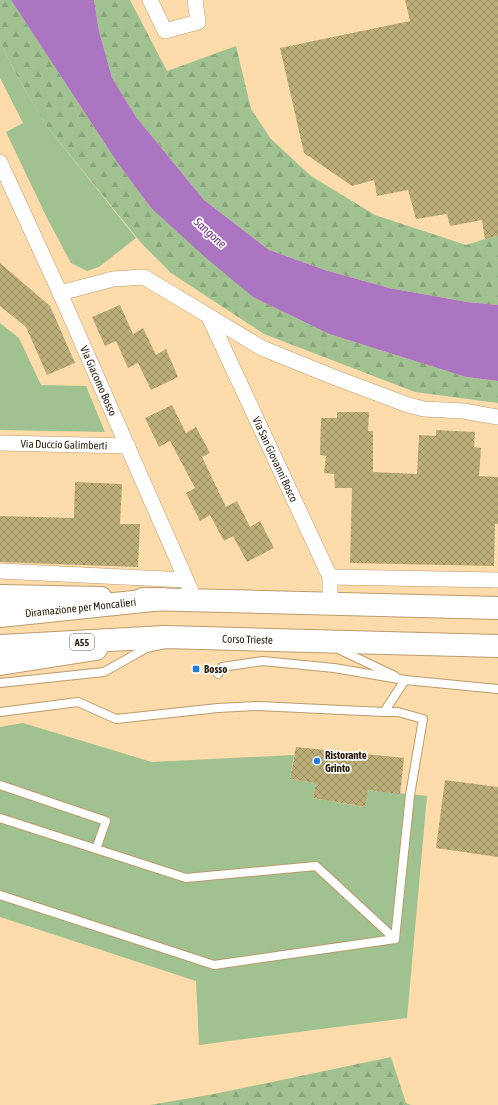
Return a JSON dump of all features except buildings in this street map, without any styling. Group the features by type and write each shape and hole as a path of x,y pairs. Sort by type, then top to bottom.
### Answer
{"main road":[{"path":"0,596 498,608"},
{"name":"Diramazione per Moncalieri","path":"0,616 162,600"},
{"name":"Corso Trieste","path":"0,664 165,638 498,646"},
{"name":"A55","path":"0,646 165,638"}],"street":[{"path":"150,0 165,31 198,22 195,0"},
{"name":"Via Giacomo Bosso","path":"0,162 60,293 195,600"},
{"path":"60,293 113,279 144,277 262,348 408,405 424,409 463,411 498,417"},
{"name":"Via San Giovanni Bosco","path":"209,317 330,577 330,604"},
{"name":"Via Duccio Galimberti","path":"0,443 128,446"},
{"path":"0,571 186,580"},
{"path":"330,577 498,580"}],"lane":[{"path":"0,683 104,672 165,638"},
{"path":"321,641 405,680"},
{"path":"218,674 222,667 263,661 334,668 405,680 498,688"},
{"path":"384,712 405,680"},
{"path":"0,712 78,702 116,719 218,708 258,706 398,712 423,719 410,795 395,939"},
{"path":"0,785 106,821 96,849"},
{"path":"0,818 186,878 316,866 395,939"},
{"path":"0,895 214,965 395,939"}],"green space":[{"path":"0,0 11,0 117,162 151,208 253,297 329,334 466,377 498,381 498,403 415,392 264,334 171,273 142,244 45,124 16,74 0,41"},
{"path":"94,0 130,0 167,71 236,46 251,109 271,139 311,176 375,215 466,245 498,236 498,305 467,302 389,288 325,270 269,250 204,200 136,117 112,78 99,31"},
{"path":"0,41 16,74 45,124 136,238 99,267 87,271 71,263 48,220 6,132 23,123 0,78"},
{"path":"0,323 19,338 41,385 86,386 105,432 0,430"},
{"path":"23,723 152,762 294,755 290,779 316,783 313,798 364,807 368,790 427,796 407,1018 199,1045 196,981 0,917 0,727"},
{"path":"391,1057 406,1103 411,1105 150,1105 214,1094"}],"water":[{"name":"Sangone","path":"11,0 94,0 99,31 112,78 136,117 204,200 269,250 325,270 389,288 467,302 498,305 498,381 466,377 329,334 253,297 205,257 151,208 117,162"}],"place":[{"name":"Bosso","path":"196,669"},
{"name":"Ristorante Grinto","path":"317,761"}]}
